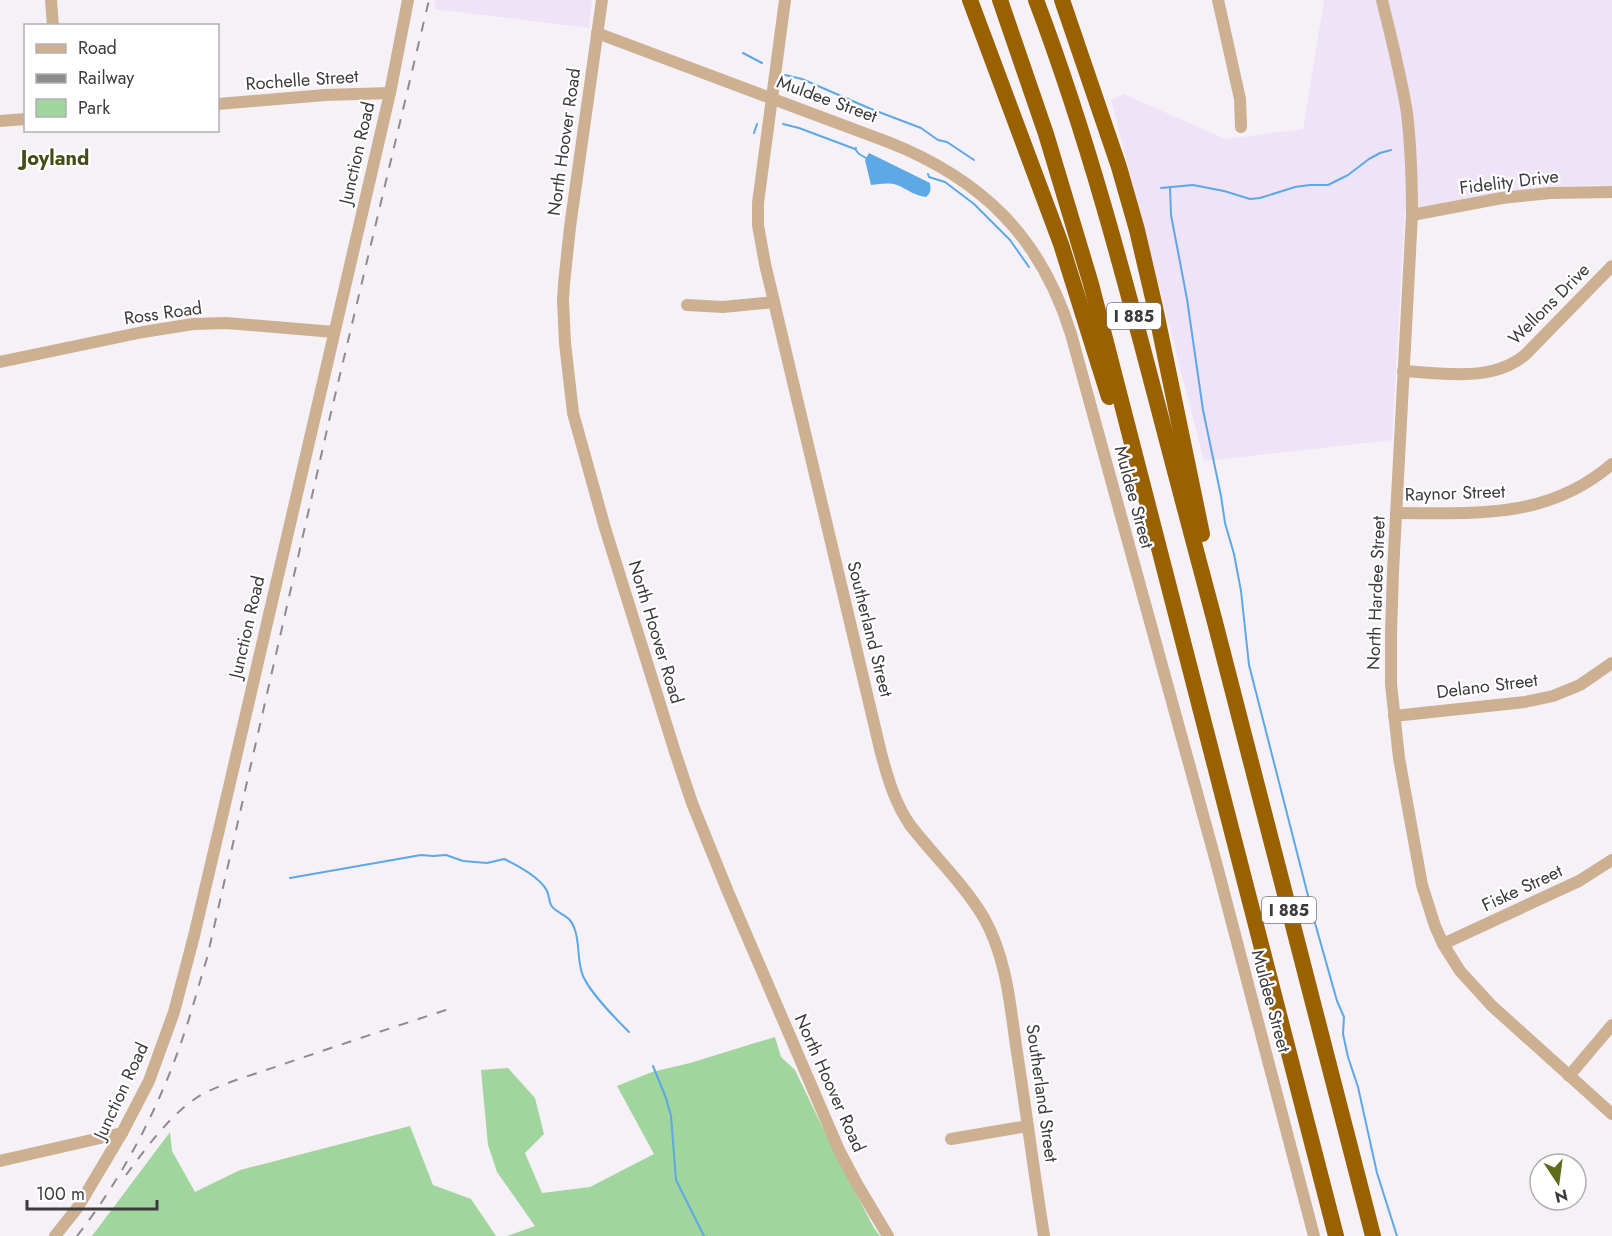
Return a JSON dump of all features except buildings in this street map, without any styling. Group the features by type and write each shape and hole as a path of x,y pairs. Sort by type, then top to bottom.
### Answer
{"highway":[{"path":"970,0 1061,244 1115,416 1138,467"},
{"name":"I 885","path":"1000,0 1066,198 1090,284 1336,1236"},
{"name":"I 885","path":"1036,0 1079,123 1126,286 1219,635 1373,1236"},
{"path":"1062,0 1119,167 1146,268 1196,499 1219,635"}],"street":[{"path":"51,0 53,24"},
{"name":"Junction Road","path":"55,1236 78,1207 122,1133 149,1081 174,1012 194,936 390,93 408,0"},
{"name":"North Hoover Road","path":"602,0 570,227 564,292 565,343 573,413 611,548 699,823 839,1150 888,1236"},
{"name":"Southerland Street","path":"785,0 759,191 758,214 761,245 887,775 902,813 926,846 967,894 984,919 994,940 1003,971 1011,1006 1044,1236"},
{"path":"1218,0 1240,99 1241,127"},
{"name":"North Hardee Street","path":"1382,0 1406,112 1412,167 1412,215 1390,633 1391,684 1399,758 1422,885 1435,927 1443,944 1453,961 1479,993 1612,1114"},
{"name":"Muldee Street","path":"597,33 906,148 937,163 992,203 1016,228 1035,253 1056,293 1071,334 1221,882 1314,1236"},
{"name":"Rochelle Street","path":"219,104 325,95 390,93"},
{"path":"0,121 24,119"},
{"name":"Fidelity Drive","path":"1412,215 1502,198 1550,193 1612,192"},
{"name":"Wellons Drive","path":"1403,371 1473,374 1488,373 1512,365 1526,354 1612,266"},
{"path":"687,305 723,307 774,302"},
{"name":"Ross Road","path":"0,362 143,332 193,324 226,323 334,332"},
{"name":"Raynor Street","path":"1396,513 1471,513 1519,509 1560,496 1612,464"},
{"name":"Delano Street","path":"1394,716 1525,702 1553,696 1580,685 1612,663"},
{"name":"Fiske Street","path":"1443,944 1579,881 1612,860"},
{"path":"1569,1077 1612,1025"},
{"path":"951,1139 1028,1126"},
{"path":"0,1161 122,1133"}],"shaded area":[{"path":"436,0 592,0 589,28 434,9"},
{"path":"1324,0 1612,0 1612,187 1596,185 1547,187 1405,213 1392,440 1204,461 1111,100 1123,94 1226,139 1303,129"}],"green space":[{"path":"775,1037 781,1057 795,1070 834,1151 880,1236 507,1236 535,1226 497,1172 488,1145 481,1070 508,1068 535,1098 544,1134 525,1153 542,1193 590,1187 654,1154 617,1086 652,1072"},
{"path":"410,1126 433,1185 471,1199 496,1236 92,1236 170,1132 172,1151 195,1192 240,1170"}],"water":[{"path":"869,153 930,183 929,194 926,197 922,196 891,184 871,185 865,160"}],"waterway":[{"path":"743,53 762,63"},
{"path":"785,75 802,79 921,128 974,160"},
{"path":"754,133 757,124"},
{"path":"783,124 856,148"},
{"path":"855,149 866,158"},
{"path":"1161,188 1193,185 1250,199 1260,198 1295,187 1328,185 1348,175 1369,159 1391,150"},
{"path":"928,174 929,177 945,182 974,204 1010,240 1029,267"},
{"path":"1170,187 1171,215 1187,299 1203,410 1241,591 1249,665 1315,923 1337,1001 1344,1017 1343,1034 1348,1057 1358,1087 1377,1173 1397,1236"},
{"path":"290,878 421,855 446,855 463,861 487,863 504,859 540,881 547,891 551,905 573,924 583,976 604,1005 629,1032"},
{"path":"653,1066 671,1116 676,1180 704,1236"}],"railway":[{"path":"77,1236 110,1190 151,1116 183,1037 207,958 329,421 429,0"},
{"path":"126,1175 170,1121 201,1095 239,1079 452,1008"}],"district":[{"name":"Joyland","path":"55,158"}]}
